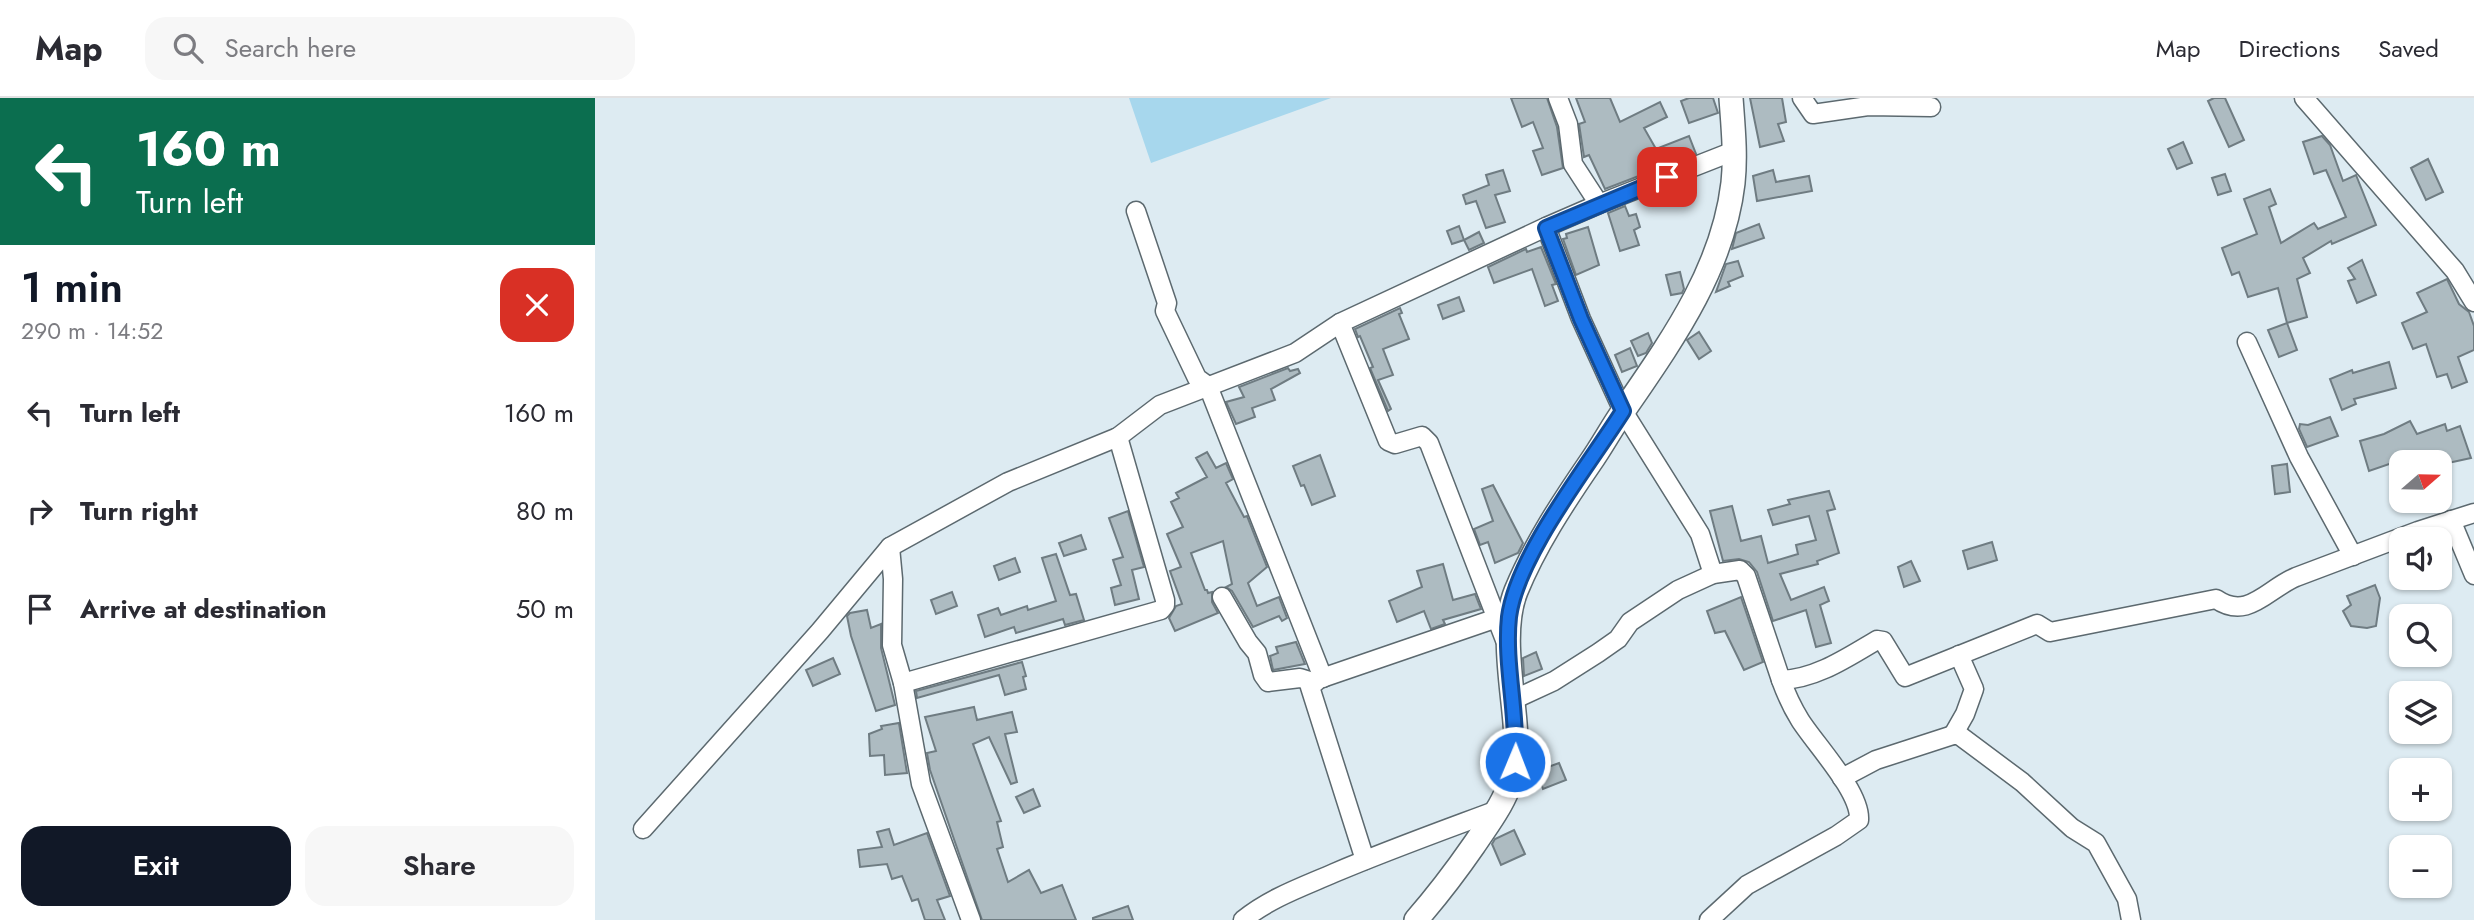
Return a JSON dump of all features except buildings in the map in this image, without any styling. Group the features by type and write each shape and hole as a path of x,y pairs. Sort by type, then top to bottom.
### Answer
{"street":[{"path":"1559,98 1568,124 1573,164 1599,204"},
{"path":"1416,920 1500,809 1508,790 1515,762 1516,743 1510,650 1511,607 1529,563 1562,503 1655,366 1705,281 1725,222 1733,183 1731,98"},
{"path":"1802,98 1813,114 1868,106 1931,107"},
{"path":"2304,98 2455,271 2474,302"},
{"path":"643,829 820,631 890,547 1008,482 1118,437 1160,405 1295,353 1340,323 1546,228 1599,204 1734,151"},
{"path":"1136,211 1167,303 1165,311 1196,378 1208,386 1318,680"},
{"path":"1546,228 1581,319 1623,411 1700,534 1713,575"},
{"path":"1340,323 1388,441 1395,444 1422,436 1429,443 1510,650"},
{"path":"2247,342 2299,457 2353,555"},
{"path":"903,682 1161,610 1165,606 1118,437"},
{"path":"1781,680 1833,666 1877,640 1884,641 1905,677 2037,624 2050,632 2216,599 2227,606 2245,607 2280,584 2353,555 2474,513"},
{"path":"2451,520 2474,575"},
{"path":"890,547 893,579 892,645 903,682 921,784 971,920"},
{"path":"1513,699 1553,681 1579,665 1618,639 1630,622 1678,590 1713,575 1740,570 1746,576 1788,699 1842,778 1860,811 1859,820 1836,836 1747,885 1709,920"},
{"path":"1222,597 1257,653 1263,675 1268,682 1300,678 1318,680"},
{"path":"1366,860 1310,687 1318,680 1497,618"},
{"path":"1953,735 1965,714 1974,689 1959,655"},
{"path":"1842,778 1876,760 1959,735 2022,782 2077,831 2096,843 2127,899 2131,920"},
{"path":"1243,920 1267,902 1366,860 1500,809"}],"shaded area":[{"path":"1129,98 1331,98 1151,163"}],"route":[{"path":"1515,762 1509,632 1511,607 1541,539 1623,411 1581,319 1546,228 1667,177"}]}
